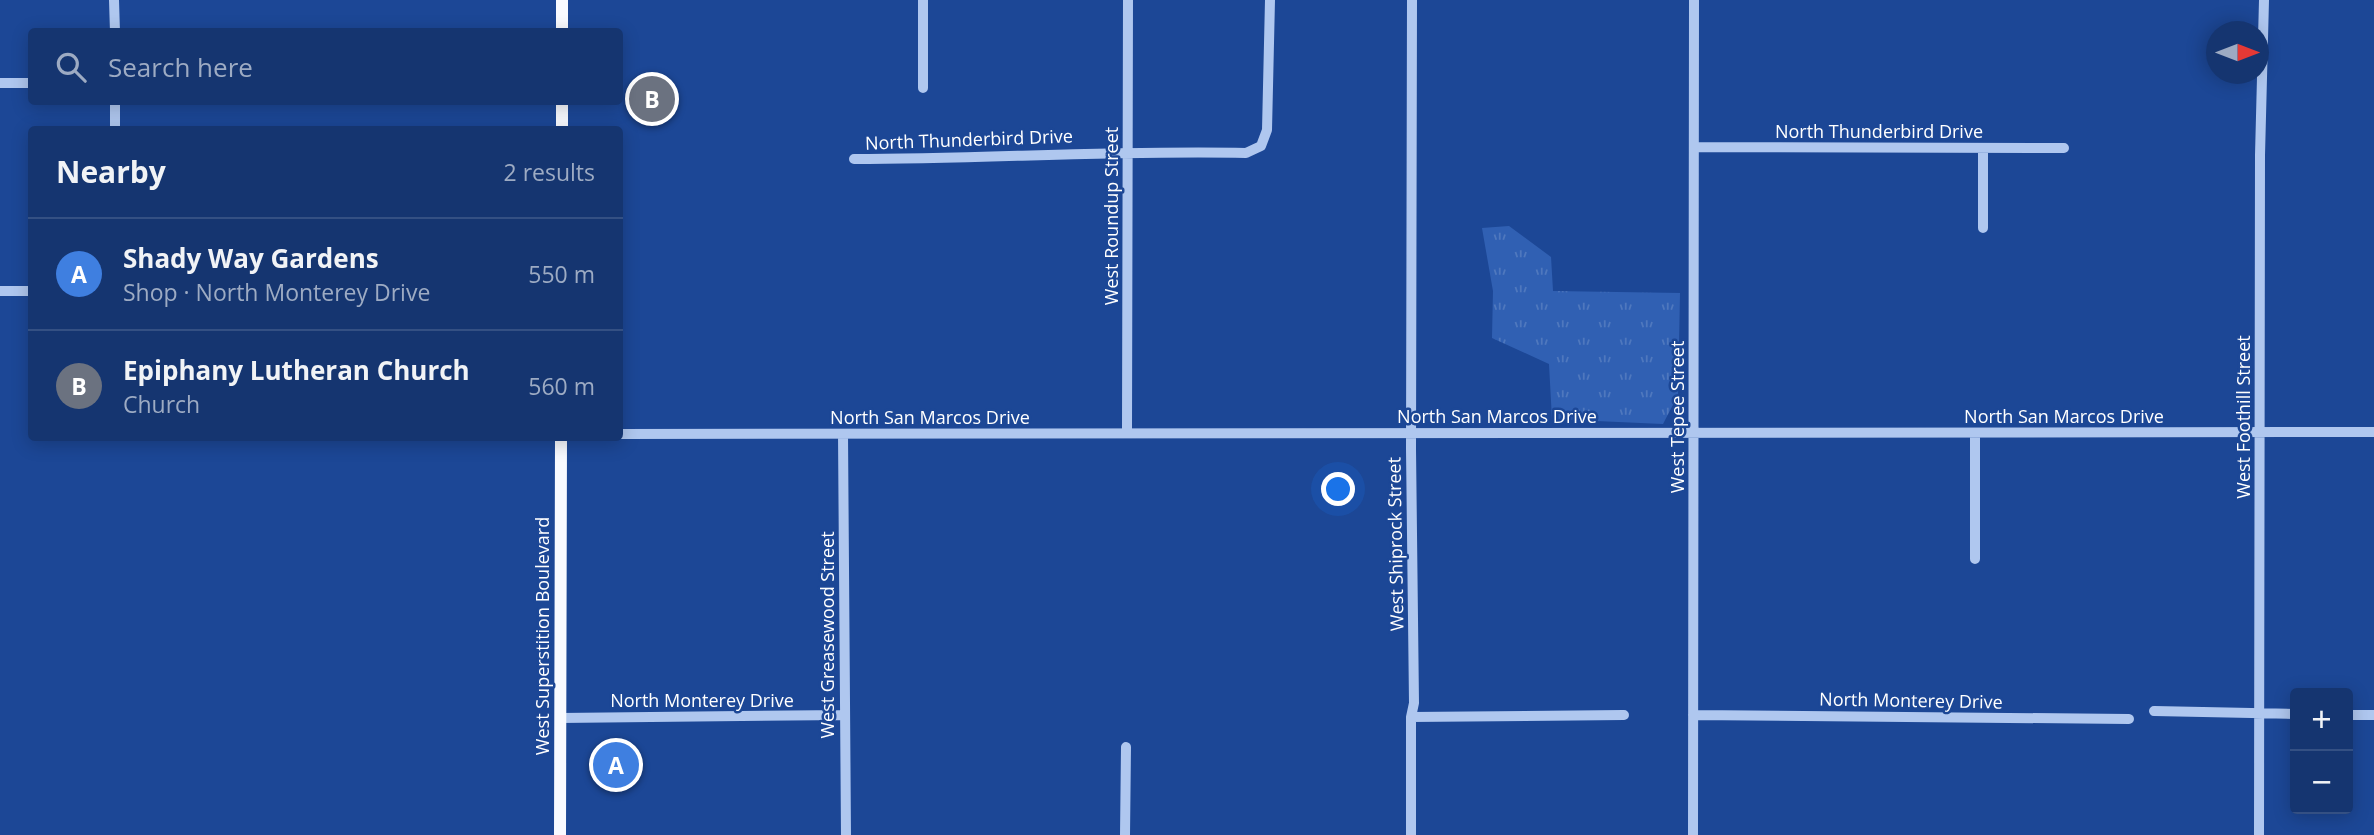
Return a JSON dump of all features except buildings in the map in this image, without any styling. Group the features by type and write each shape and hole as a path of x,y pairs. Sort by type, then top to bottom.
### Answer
{"main road":[{"path":"562,0 562,28"},
{"path":"562,105 562,126"},
{"name":"West Superstition Boulevard","path":"560,835 561,441"}],"street":[{"path":"114,0 115,28"},
{"path":"923,0 923,88"},
{"name":"West Roundup Street","path":"1127,432 1128,0"},
{"name":"North Thunderbird Drive","path":"854,159 985,158 1128,150 1246,153 1261,146 1267,130 1270,0"},
{"name":"West Shiprock Street","path":"1410,835 1410,717 1414,703 1411,433 1412,0"},
{"name":"West Tepee Street","path":"1693,835 1694,0"},
{"name":"West Foothill Street","path":"2259,835 2264,0"},
{"path":"0,83 28,83"},
{"path":"115,105 115,126"},
{"name":"North Thunderbird Drive","path":"1694,148 2064,148"},
{"path":"1983,148 1983,228"},
{"path":"0,291 28,291"},
{"name":"North San Marcos Drive","path":"623,434 2374,432"},
{"path":"1975,433 1975,559"},
{"name":"West Greasewood Street","path":"843,434 846,835"},
{"path":"2154,710 2290,714"},
{"path":"1410,717 1624,715"},
{"name":"North Monterey Drive","path":"1693,715 2129,719"},
{"path":"2353,715 2374,715"},
{"name":"North Monterey Drive","path":"560,718 844,716"},
{"path":"1125,835 1126,747"}],"green space":[{"path":"1509,226 1551,257 1553,291 1680,293 1678,395 1663,424 1552,419 1549,364 1492,338 1493,291 1482,228"}],"place":[{"name":"Epiphany Lutheran Church","path":"652,99"},
{"name":"Shady Way Gardens","path":"616,765"}]}
